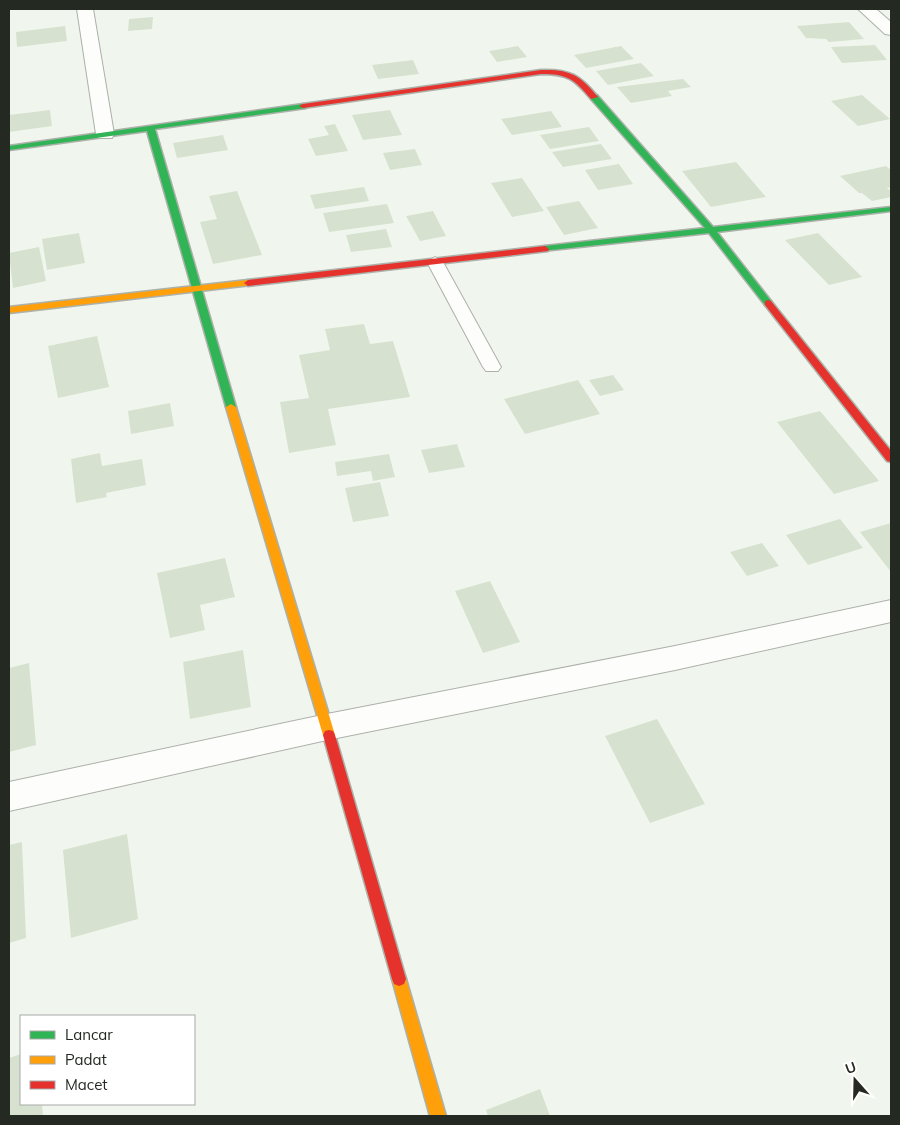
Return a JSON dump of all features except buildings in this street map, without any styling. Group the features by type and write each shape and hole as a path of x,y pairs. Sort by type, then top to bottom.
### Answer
{"street":[{"path":"85,9 105,134"},
{"path":"866,9 891,30"},
{"path":"9,148 541,72 564,71 578,79 711,230 891,458"},
{"path":"150,127 195,287 327,727 438,1116"},
{"path":"9,310 195,287 435,262 891,209"},
{"path":"9,797 327,727 666,660 891,611"}],"lane":[{"path":"435,262 492,367"}],"traffic: fast":[{"path":"594,97 711,230 768,303"},
{"path":"9,148 303,106"},
{"path":"150,127 231,407"},
{"path":"545,249 891,209"}],"traffic: slow":[{"path":"9,310 248,283"},
{"path":"231,407 329,735"},
{"path":"399,979 438,1116"}],"traffic: jam":[{"path":"303,106 541,72 566,73 582,83 594,97"},
{"path":"248,283 545,249"},
{"path":"768,303 891,458"},
{"path":"329,735 399,979"}]}
